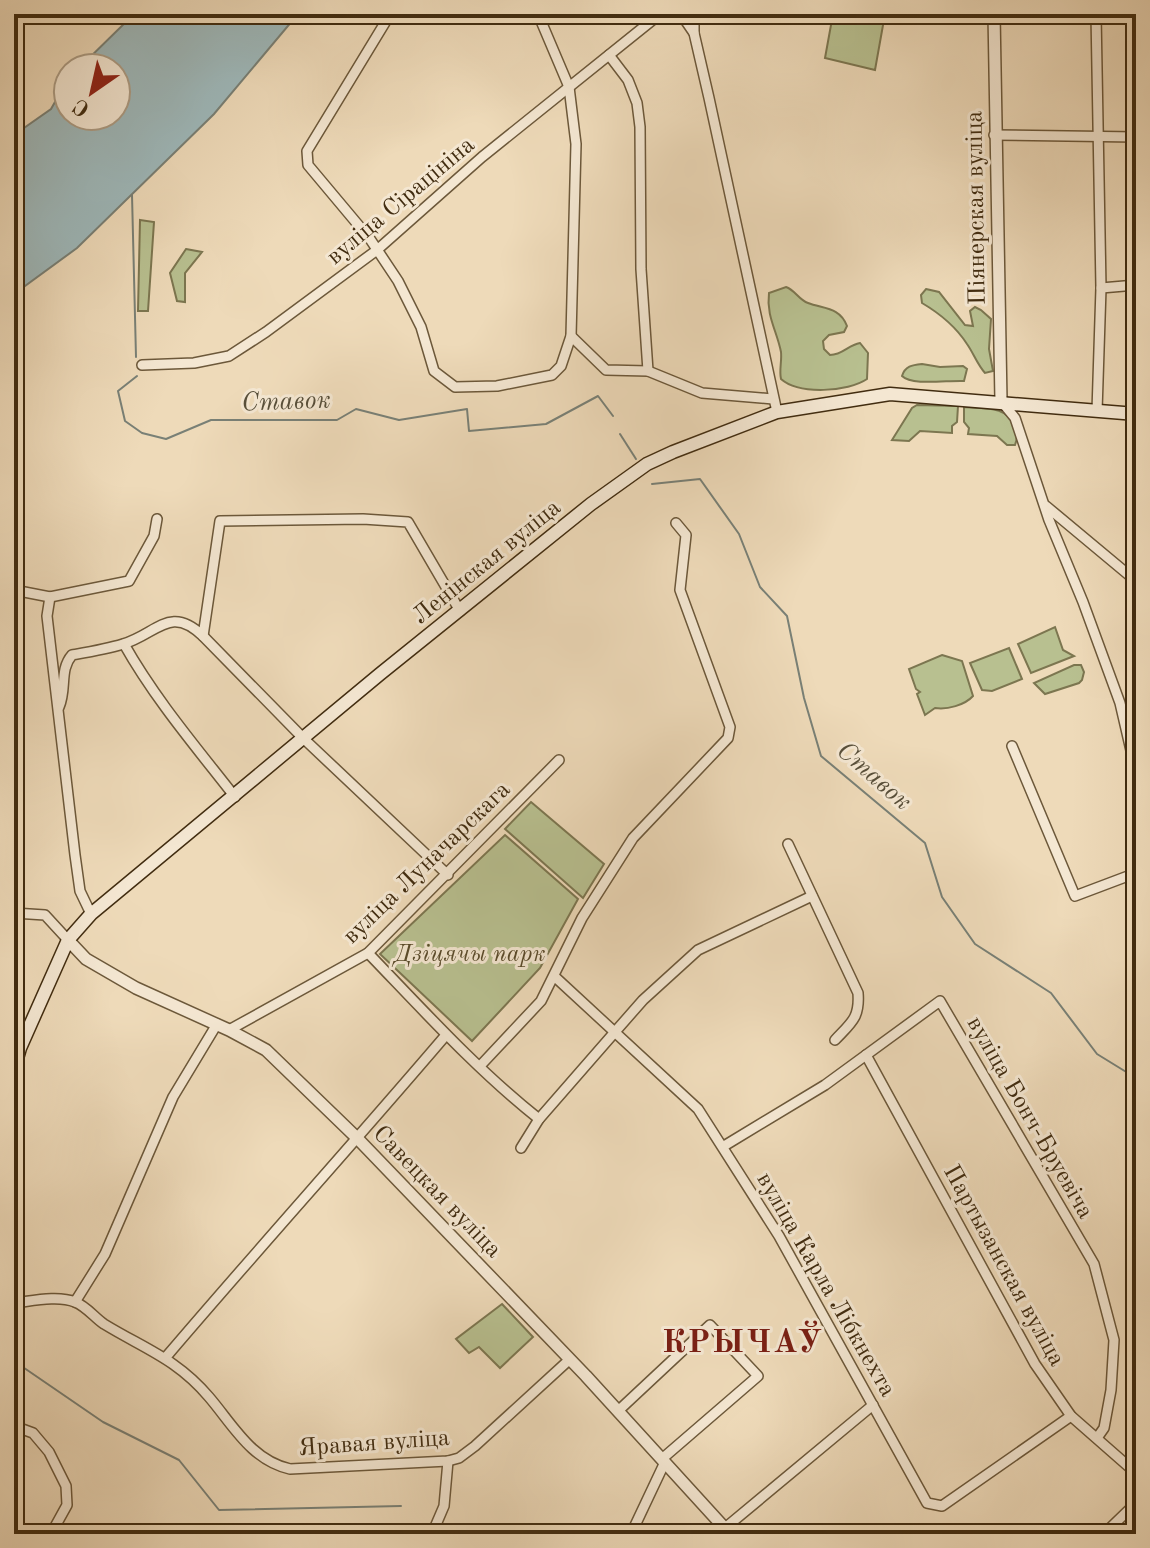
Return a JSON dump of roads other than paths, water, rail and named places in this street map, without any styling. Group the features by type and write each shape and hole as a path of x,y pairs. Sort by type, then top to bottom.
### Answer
{"main road":[{"name":"Ленінская вуліца","path":"14,1069 17,1047 68,940 91,914 591,504 647,464 775,406 890,394 1136,414"}],"street":[{"path":"386,21 307,151 308,165 377,250 412,305 434,371 455,387 497,386 552,375 561,366 571,336 576,144 569,87 538,14"},
{"name":"вуліца Сірацініна","path":"142,365 194,363 229,356 377,250 482,157 660,14"},
{"path":"681,14 694,33"},
{"path":"571,336 606,370 648,371 702,393 775,406 694,33 694,14"},
{"name":"Піянерская вуліца","path":"994,14 1001,401"},
{"path":"1096,14 1101,288 1097,411"},
{"path":"609,55 628,80 637,103 640,127 641,269 648,371"},
{"path":"994,135 1136,137"},
{"path":"1101,288 1136,285"},
{"path":"1001,401 1015,418 1120,703 1136,772"},
{"path":"1044,503 1134,577"},
{"path":"14,590 50,597 129,581 154,536 157,519"},
{"path":"203,636 220,521 363,519 408,522 460,611"},
{"path":"480,1066 541,1001 582,918 633,838 728,738 730,727 680,590 686,535 676,523"},
{"path":"50,597 47,616 76,867 80,891 91,914"},
{"path":"59,707 64,697 64,667 72,655 124,644 180,620 203,636 303,738 448,875"},
{"path":"124,644 180,729 235,797"},
{"path":"1012,746 1075,896 1136,873"},
{"name":"вуліца Луначарскага","path":"229,1030 368,953 559,760"},
{"path":"788,844 858,993 856,1017 835,1040"},
{"path":"521,1148 539,1119 643,1000 698,950 812,896"},
{"path":"14,913 45,915 68,940"},
{"name":"Савецкая вуліца","path":"68,940 86,959 111,974 266,1050 357,1138 728,1531"},
{"path":"368,953 446,1035 539,1119"},
{"name":"вуліца Карла Лібкнехта","path":"554,976 698,1109 779,1236 927,1503 942,1506 1071,1416"},
{"name":"вуліца Бонч-Бруевіча","path":"866,1055 940,1001 1094,1264 1114,1340 1111,1390 1104,1428 1097,1438"},
{"path":"14,1303 49,1300 75,1302 105,1254 173,1097 217,1024"},
{"path":"166,1357 446,1035"},
{"path":"724,1146 825,1085 866,1055"},
{"name":"Партызанская вуліца","path":"866,1055 1035,1364 1071,1416 1136,1473"},
{"name":"Яравая вуліца","path":"75,1302 104,1324 166,1357 210,1398 237,1436 285,1468 459,1458 569,1360"},
{"path":"618,1411 710,1325 758,1376 664,1460 631,1534"},
{"path":"728,1531 873,1405"},
{"path":"14,1426 33,1433 49,1452 66,1486 67,1505 51,1534"},
{"path":"432,1534 444,1506 448,1461"},
{"path":"1104,1534 1136,1503"}],"water":[{"path":"134,14 298,14 214,114 77,248 14,294 14,135 52,107 52,132 132,132 132,52 95,52"}],"waterway":[{"name":"Ставок","path":"132,195 136,357"},
{"name":"Ставок","path":"137,376 118,391 125,421 142,433 166,439 211,420 337,420 356,409 399,420 467,409 469,431 546,424 598,396 613,416"},
{"name":"Ставок","path":"620,434 636,459"},
{"name":"Ставок","path":"652,484 700,479 739,534 760,587 787,616 804,698 821,756 925,843 942,897 975,944 1051,993 1097,1054 1136,1078"},
{"path":"14,1361 103,1422 179,1460 219,1510 401,1506"}],"district":[{"name":"КРЫЧАЎ","path":"743,1341"}],"park label":[{"name":"Дзіцячы парк","path":"470,953"}]}
